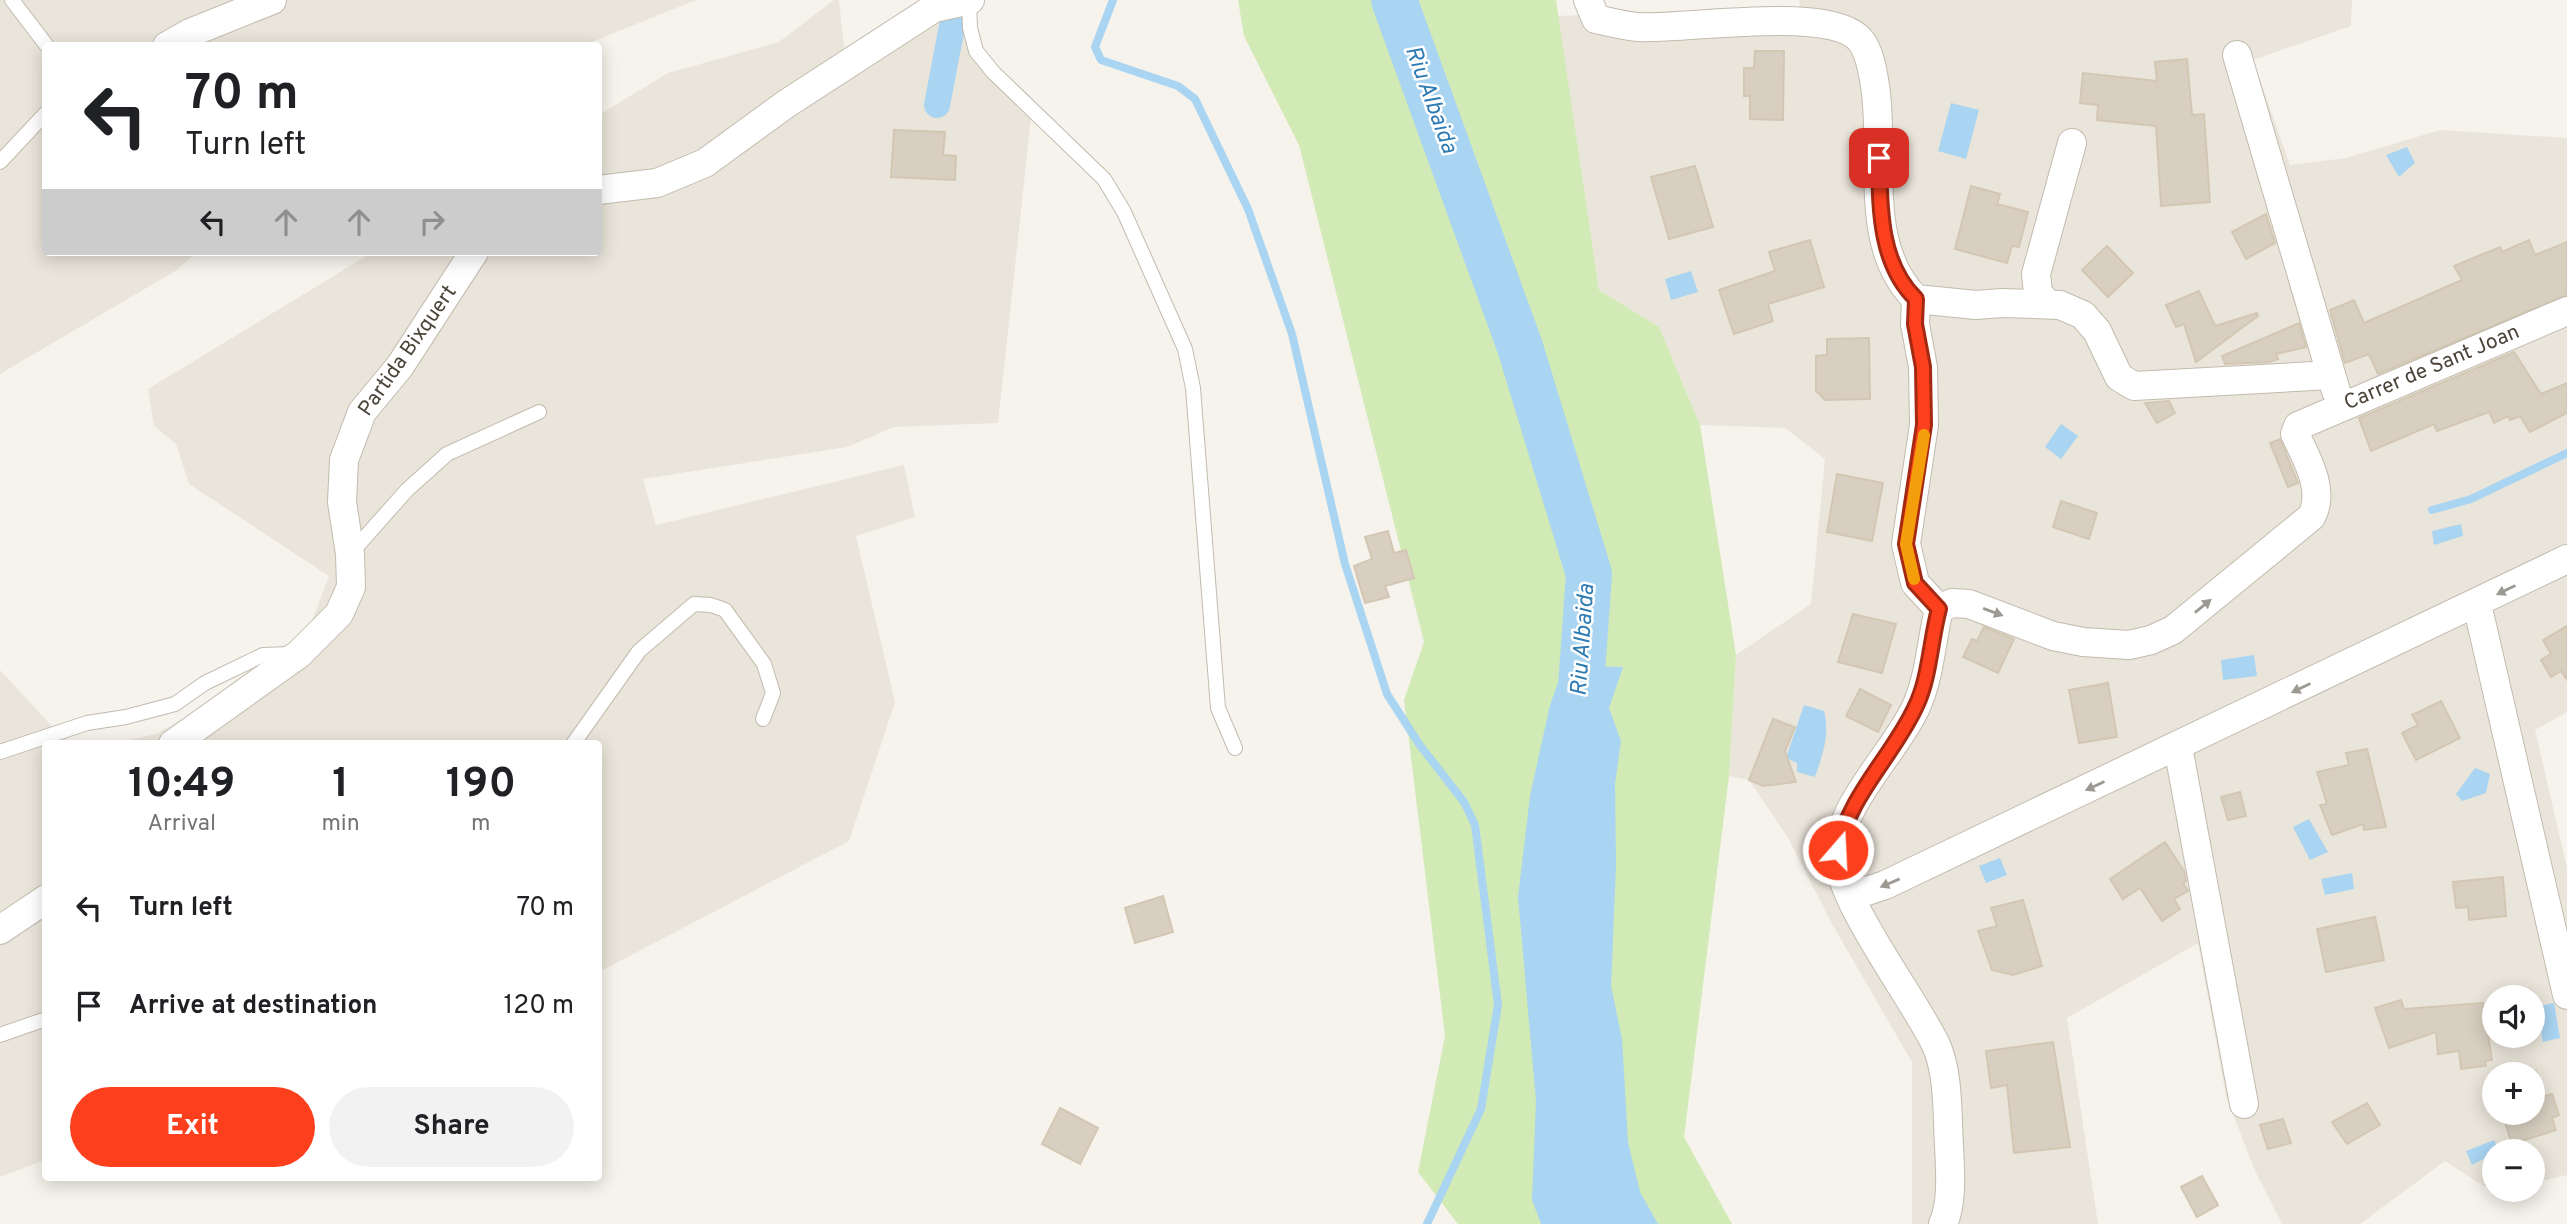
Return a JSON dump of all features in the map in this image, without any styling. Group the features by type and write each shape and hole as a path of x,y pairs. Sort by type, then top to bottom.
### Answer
{"street":[{"path":"174,42 272,0"},
{"path":"602,190 657,183 705,163 786,104 934,8 969,0"},
{"path":"1588,0 1596,19 1629,25 1793,21 1824,23 1845,30 1861,41 1872,66 1878,105 1880,211 1893,269 1903,287 1916,299 1976,305 2047,303 2083,315 2097,331 2119,377 2134,386 2332,375"},
{"path":"2237,55 2341,407"},
{"path":"2047,303 2038,293 2036,274 2072,143"},
{"name":"Partida Bixquert","path":"179,740 299,654 339,614 351,587 350,554 342,502 344,460 362,412 408,355 471,256"},
{"path":"1916,299 1915,324 1923,367 1924,425 1906,544 1915,583 1939,609 1926,679 1916,708 1861,793 1841,836 1839,862 1868,929 1937,1048 1943,1077 1950,1164 1943,1224"},
{"name":"Carrer de Sant Joan","path":"1939,609 1952,603 1969,604 2053,636 2083,642 2129,645 2173,630 2311,517 2318,505 2318,492 2295,434 2298,426 2567,312"},
{"path":"1849,889 1867,891 1885,885 2567,559"},
{"path":"2477,604 2567,995"},
{"path":"2178,747 2244,1104"},
{"path":"0,930 42,902"}],"lane":[{"path":"12,0 44,42"},
{"path":"969,0 970,29 976,51 992,72 1104,179 1124,212 1185,349 1192,388 1218,708 1235,748"},
{"path":"0,162 42,117"},
{"path":"350,554 407,490 447,454 539,412"},
{"path":"576,740 639,652 694,604 711,605 725,610 764,664 773,693 763,719"},
{"path":"0,752 87,723 126,717 175,704 205,683 263,654 299,654"},
{"path":"0,1035 42,1020"}],"shaded area":[{"path":"0,0 696,0 591,42 42,42 42,256 193,256 177,270 0,374"},
{"path":"834,0 839,0 846,65 972,0 976,51 1032,109 998,423 894,427 847,447 643,479 656,525 904,465 915,517 856,536 895,702 849,841 602,970 602,740 130,740 156,734 299,654 329,576 189,484 176,444 154,426 148,389 366,256 602,256 602,113 668,73 779,42"},
{"path":"1799,0 2352,0 2351,26 2253,60 2290,165 2346,158 2440,130 2567,138 2567,712 2535,730 2567,868 2567,1175 2545,1180 2545,1139 2482,1139 2482,1185 2445,1161 2360,1224 2282,1224 2255,1171 2226,1096 2198,943 2067,1018 2098,1224 1912,1224 1912,1062 1832,924 1787,836 1749,780 1729,776 1736,655 1811,604 1825,459 1785,428 1700,425 1659,327 1599,290 1558,16 1672,11 1801,13"},
{"path":"0,670 58,733 68,740 42,740 42,1161 0,1177"}],"green space":[{"path":"1238,0 1556,0 1599,290 1659,327 1700,425 1736,655 1729,776 1684,1137 1732,1224 1458,1224 1418,1172 1445,1036 1404,700 1424,642 1299,145 1244,36"}],"water":[{"path":"1951,103 1979,110 1966,159 1938,151"},
{"path":"2407,147 2415,163 2399,177 2386,155"},
{"path":"1691,271 1698,292 1671,300 1665,279"},
{"path":"2061,424 2078,436 2061,459 2045,447"},
{"path":"2461,524 2463,536 2434,545 2432,531"},
{"path":"2254,655 2257,676 2223,680 2221,660"},
{"path":"1564,666 1623,667 1609,708 1621,741 1615,784 1616,865 1611,986 1622,1039 1628,1142 1640,1192 1658,1224 1541,1224 1532,1200 1536,1101 1518,897 1530,796 1550,705"},
{"path":"1804,705 1824,711 1826,720 1825,744 1815,777 1797,772 1797,763 1786,758"},
{"path":"2475,768 2490,774 2486,793 2462,801 2456,794"},
{"path":"2309,819 2328,852 2310,860 2293,827"},
{"path":"2000,858 2007,875 1986,883 1979,866"},
{"path":"2352,873 2354,889 2325,895 2321,879"},
{"path":"2554,1003 2560,1038 2545,1042 2545,1005"},
{"path":"2482,1145 2482,1160 2472,1165 2466,1151"}],"building":[{"path":"1755,51 1784,51 1783,120 1750,119 1750,96 1744,96 1744,68 1754,68"},
{"path":"2187,59 2192,115 2204,114 2210,202 2161,206 2156,126 2097,120 2098,105 2080,103 2083,73 2157,81 2155,62"},
{"path":"894,130 945,132 943,155 956,156 955,180 891,177"},
{"path":"1695,166 1713,227 1669,239 1651,177"},
{"path":"1971,186 2000,194 1997,204 2028,212 2019,247 2012,246 2007,263 1955,249"},
{"path":"2266,214 2275,243 2246,259 2232,232"},
{"path":"1810,240 1824,287 1768,304 1773,321 1734,334 1719,290 1775,271 1769,252"},
{"path":"2529,240 2535,255 2567,242 2567,295 2378,374 2369,354 2345,363 2330,310 2354,300 2364,323 2462,280 2454,266 2500,247 2502,252"},
{"path":"2107,246 2133,273 2108,297 2082,270"},
{"path":"2199,291 2215,326 2257,313 2258,316 2196,362 2184,324 2176,327 2166,305"},
{"path":"2299,323 2306,347 2276,354 2278,359 2270,362 2225,364 2222,356"},
{"path":"1869,338 1870,399 1825,400 1816,391 1816,356 1827,355 1827,339"},
{"path":"2514,352 2541,394 2567,383 2567,413 2530,432 2520,416 2510,420 2508,416 2494,423 2489,412 2437,431 2434,424 2371,451 2359,418"},
{"path":"2169,401 2175,413 2157,423 2145,403"},
{"path":"2280,439 2298,483 2288,487 2270,443"},
{"path":"1837,474 1883,483 1872,541 1827,532"},
{"path":"2061,501 2097,513 2089,539 2053,527"},
{"path":"1388,531 1394,553 1406,550 1414,578 1385,586 1389,597 1365,603 1354,566 1372,559 1365,537"},
{"path":"1853,614 1896,624 1882,673 1838,662"},
{"path":"2567,626 2567,680 2561,671 2551,677 2541,660 2551,654 2543,640"},
{"path":"1984,627 2014,639 1998,673 1963,657 1972,639 1977,641"},
{"path":"2108,683 2117,737 2079,743 2069,690"},
{"path":"1860,689 1891,705 1878,732 1846,716"},
{"path":"2441,701 2460,738 2416,760 2402,733 2418,725 2412,715"},
{"path":"1773,719 1795,727 1785,751 1796,782 1763,786 1749,780"},
{"path":"2367,749 2386,827 2364,830 2363,824 2332,835 2320,805 2327,804 2317,772 2349,765 2346,753"},
{"path":"2240,792 2246,816 2228,820 2221,797"},
{"path":"2165,842 2184,871 2186,881 2183,883 2188,891 2174,899 2180,909 2162,921 2140,888 2123,899 2110,879"},
{"path":"2503,877 2506,916 2469,920 2468,907 2456,908 2453,882"},
{"path":"1163,896 1173,932 1135,943 1125,908"},
{"path":"2023,900 2042,966 2013,975 1992,970 1978,931 1997,926 1991,908"},
{"path":"2375,917 2384,960 2326,972 2317,929"},
{"path":"2401,1000 2404,1009 2482,1003 2482,1048 2490,1048 2492,1060 2482,1062 2482,1066 2461,1069 2459,1051 2438,1054 2436,1032 2389,1048 2375,1008"},
{"path":"2053,1042 2070,1147 2014,1153 2007,1085 1991,1088 1986,1051"},
{"path":"2552,1094 2559,1115 2552,1118 2556,1130 2528,1139 2510,1139 2506,1125 2545,1125 2545,1096"},
{"path":"2367,1103 2380,1125 2347,1144 2332,1122"},
{"path":"1060,1108 1098,1128 1080,1164 1042,1144"},
{"path":"2283,1119 2291,1143 2268,1149 2260,1125"},
{"path":"2202,1176 2218,1205 2197,1217 2181,1187"}],"waterway":[{"path":"937,105 957,0"},
{"path":"1113,0 1095,47 1101,60 1178,86 1195,99 1248,209 1292,334 1345,564 1387,694 1419,744 1464,802 1475,825 1498,1005 1481,1109 1427,1224"},
{"name":"Riu Albaida","path":"1394,0 1520,347 1589,574 1578,729"},
{"path":"2432,510 2471,499 2567,453"}],"slow traffic":[{"path":"1914,579 1906,544 1924,435"}],"route":[{"path":"1838,850 1841,836 1861,793 1916,708 1926,679 1939,609 1923,595 1915,583 1907,557 1907,532 1923,446 1923,367 1915,324 1916,299 1903,287 1893,269 1880,211 1879,158"}]}
